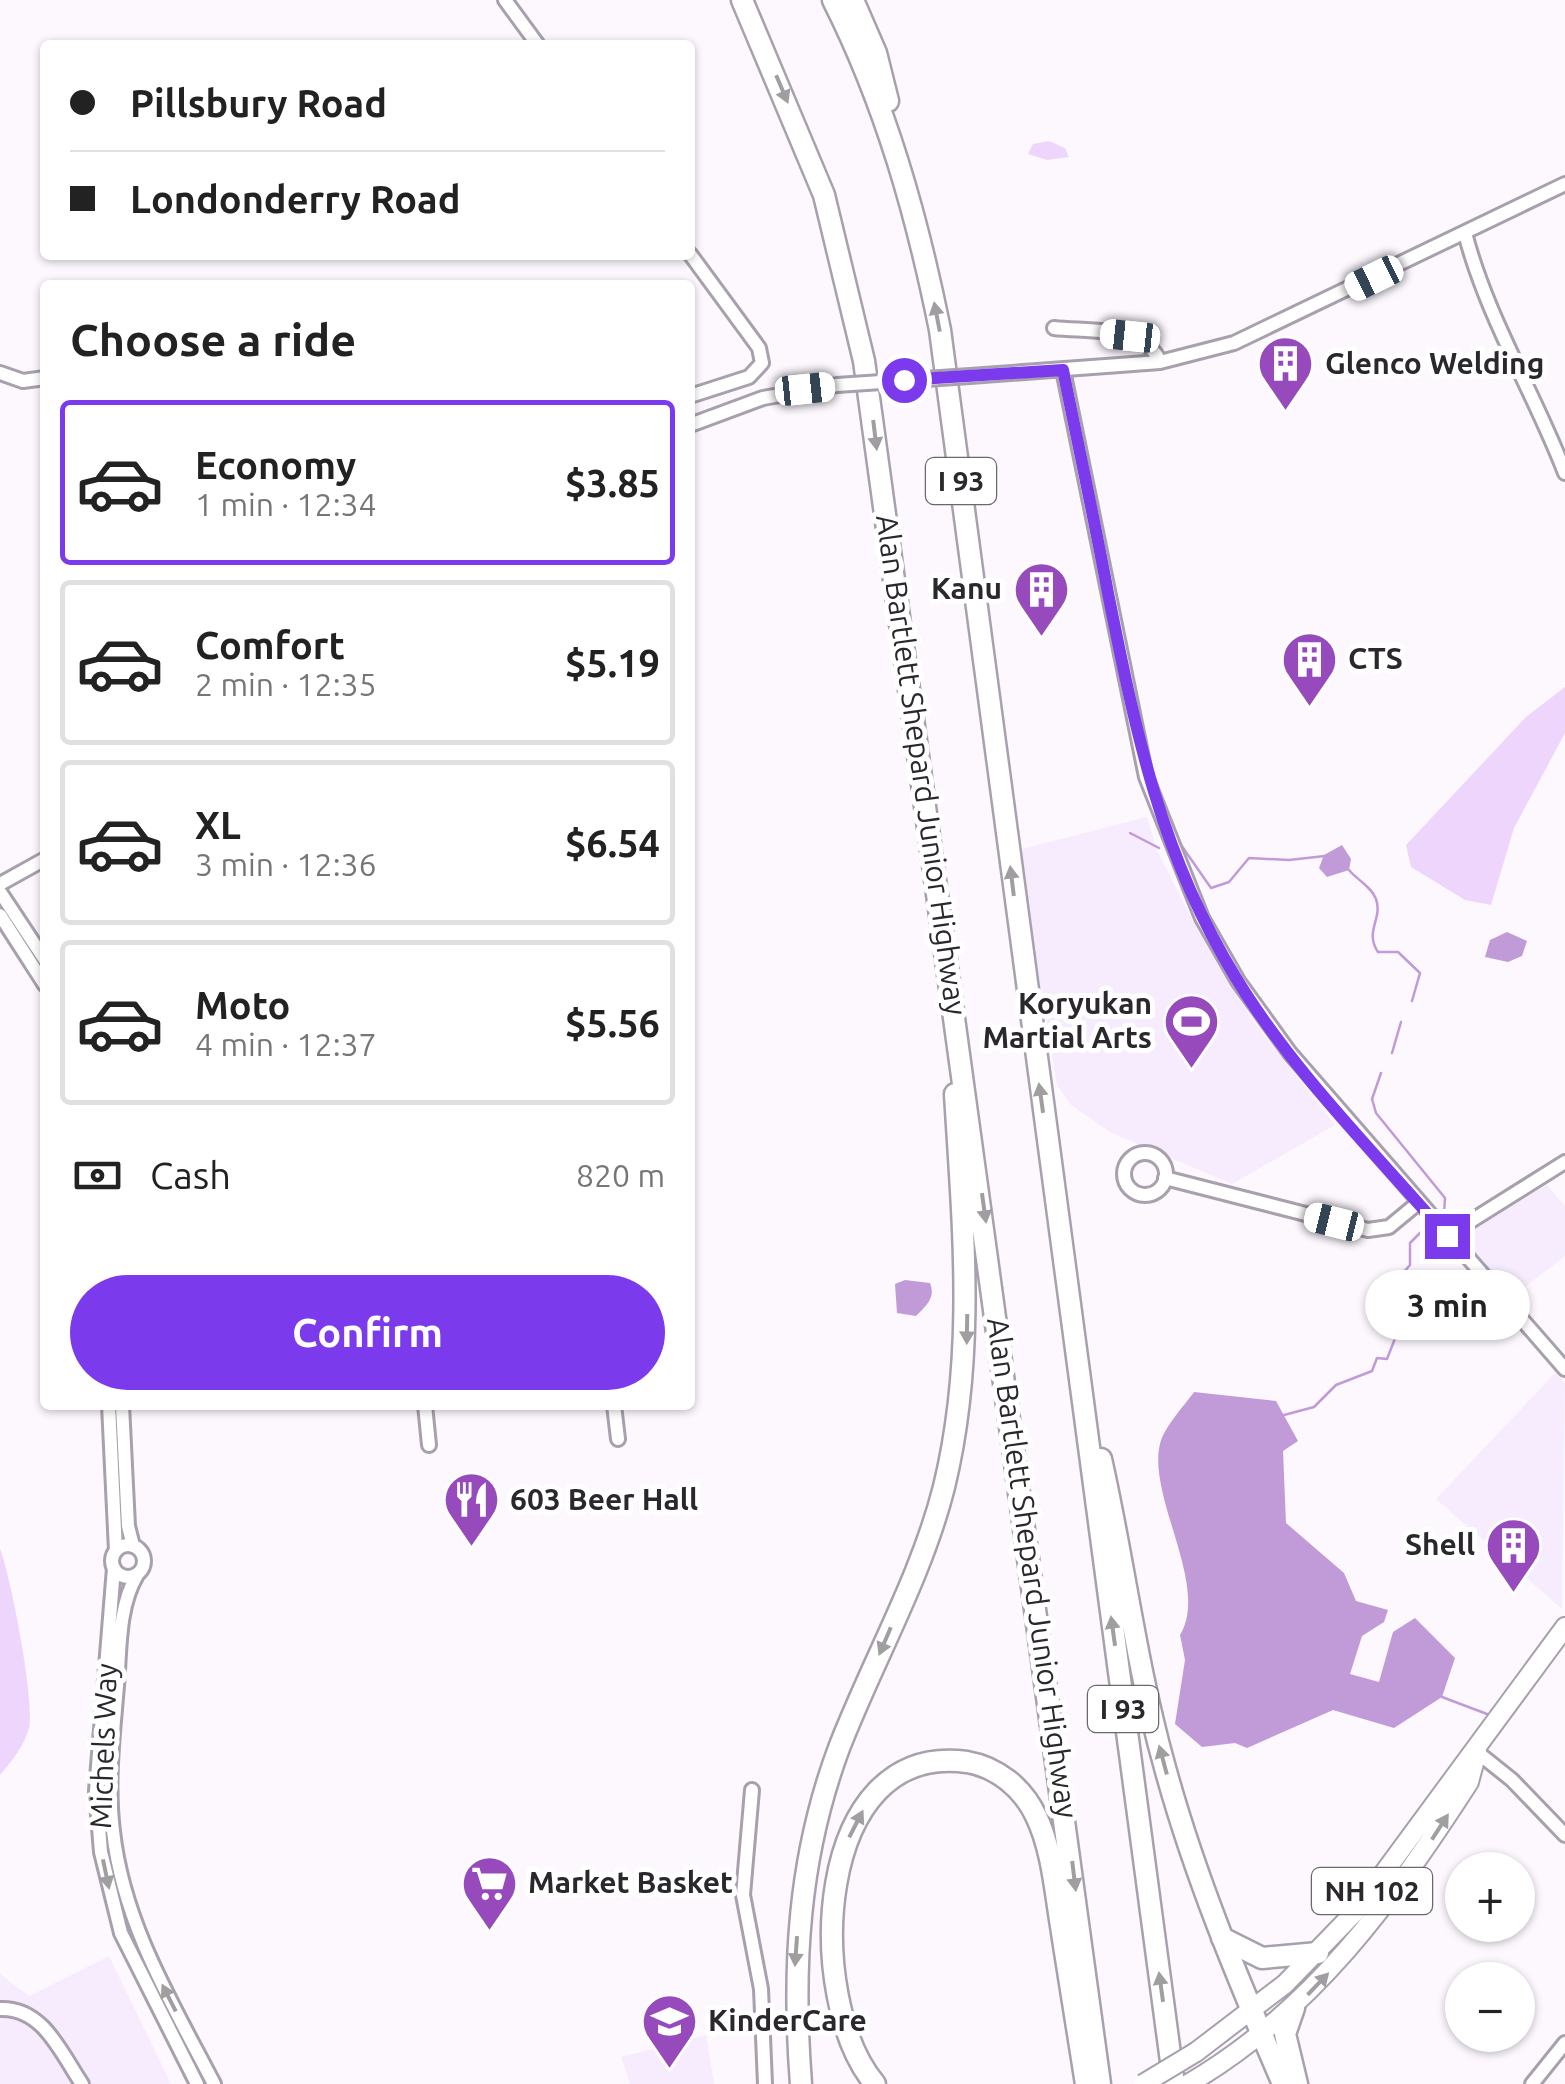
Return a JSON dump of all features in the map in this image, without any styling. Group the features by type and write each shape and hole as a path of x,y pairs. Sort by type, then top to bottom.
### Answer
{"highway":[{"name":"Alan Bartlett Shepard Junior Highway","path":"742,0 803,137 852,296 872,411 1100,2084"},
{"name":"I 93","path":"833,0 894,148 910,199 940,330 1174,2084"},
{"path":"854,0 876,54 894,148"},
{"path":"801,2084 794,1974 811,1844 838,1751 930,1532 943,1490 961,1397 966,1267 946,952"},
{"path":"1073,1333 1159,1744 1190,1854 1283,2084"},
{"path":"875,2084 850,2040 835,1989 832,1920 838,1872 856,1822 877,1792 905,1770 948,1760 974,1764 998,1774 1023,1794 1035,1812 1048,1853 1086,2084"},
{"path":"1222,1938 1262,1958 1318,1953"},
{"path":"1294,2008 1285,2040 1297,2084"}],"main road":[{"name":"NH 102","path":"1143,2084 1253,2012 1318,1953 1386,1872 1453,1774 1477,1752 1565,1626"},
{"name":"NH 102","path":"1194,2081 1294,2008 1358,1941 1400,1888 1469,1782 1477,1752"}],"street":[{"path":"505,0 534,40"},
{"path":"695,424 763,398 837,386 1160,362 1254,335 1565,184"},
{"path":"1465,234 1488,305 1540,410 1565,474"},
{"path":"694,260 759,348 762,363 749,377 695,394"},
{"path":"1054,328 1139,338 1154,347 1160,362"},
{"path":"1063,370 1134,729 1153,798 1183,879 1223,955 1264,1019 1418,1203 1565,1369"},
{"path":"0,373 23,381 40,379"},
{"path":"0,884 40,862"},
{"path":"0,892 40,952"},
{"path":"0,914 40,978"},
{"path":"1447,1236 1565,1162"},
{"path":"1165,1178 1368,1230 1389,1227 1418,1203"},
{"path":"108,1410 114,1568 122,1576 137,1575 144,1557 133,1546 128,1526 122,1410"},
{"path":"425,1410 428,1445"},
{"path":"615,1410 618,1439"},
{"path":"116,1551 133,1546"},
{"name":"Michels Way","path":"114,1568 96,1791 101,1852 122,1933 197,2084"},
{"name":"Michels Way","path":"137,1575 124,1607 114,1724 110,1792 116,1851 137,1931 214,2084"},
{"path":"1477,1752 1512,1780 1565,1835"},
{"path":"752,1790 743,1895 761,1989 765,2084"},
{"path":"0,2009 20,2010 37,2020 82,2084"},
{"path":"1532,2084 1565,2043"}],"shaded area":[{"path":"1049,141 1065,148 1069,157 1047,160 1028,154 1033,144"},
{"path":"1565,687 1565,733 1514,828 1491,905 1465,900 1411,867 1406,845 1526,717"},
{"path":"1147,817 1156,848 1193,922 1255,1024 1335,1125 1232,1184 1110,1132 1071,1105 1057,1085 1018,850"},
{"path":"1342,845 1351,859 1349,870 1327,877 1319,868 1324,855"},
{"path":"1507,932 1527,941 1522,956 1508,962 1485,957 1490,940"},
{"path":"1547,1185 1565,1206 1565,1256 1512,1297 1460,1238"},
{"path":"905,1280 930,1283 932,1288 931,1297 916,1316 897,1313 895,1284"},
{"path":"1555,1373 1565,1383 1562,1609 1436,1499"},
{"path":"1194,1392 1276,1401 1298,1441 1283,1451 1286,1523 1344,1573 1356,1601 1388,1610 1384,1622 1362,1636 1350,1674 1379,1682 1393,1632 1415,1618 1455,1658 1442,1697 1394,1728 1333,1710 1247,1748 1235,1743 1202,1747 1175,1724 1185,1660 1180,1635 1187,1615 1188,1592 1158,1465 1162,1437"},
{"path":"0,1549 21,1639 30,1714 24,1741 0,1775"},
{"path":"109,1956 171,2084 0,2084 0,1974 29,1996"},
{"name":"KinderCare","path":"706,2035 714,2084 630,2084 621,2057"}],"waterway":[{"path":"1130,833 1159,848"},
{"path":"1179,842 1211,888 1229,882 1249,858 1289,860 1325,856"},
{"path":"1349,870 1376,899 1373,938 1378,952 1398,952 1420,973 1412,1001"},
{"path":"1392,1053 1401,1022"},
{"path":"1381,1073 1372,1099 1376,1113 1445,1198 1444,1214"},
{"path":"1284,1415 1314,1407 1336,1385 1372,1371 1377,1358 1387,1359 1403,1318 1395,1311 1397,1300 1409,1286 1403,1273 1410,1265 1410,1243 1422,1231"},
{"path":"1442,1697 1487,1714"}],"place":[{"name":"Glenco Welding","path":"1286,413"},
{"name":"Kanu","path":"1041,638"},
{"name":"CTS","path":"1309,708"},
{"name":"Koryukan Martial Arts","path":"1191,1070"},
{"name":"603 Beer Hall","path":"471,1549"},
{"name":"Shell","path":"1514,1594"},
{"name":"Market Basket","path":"489,1932"},
{"name":"KinderCare","path":"669,2070"}],"route":[{"path":"904,380 1063,370 1134,729 1146,777 1183,879 1223,955 1264,1019 1447,1236"}]}
